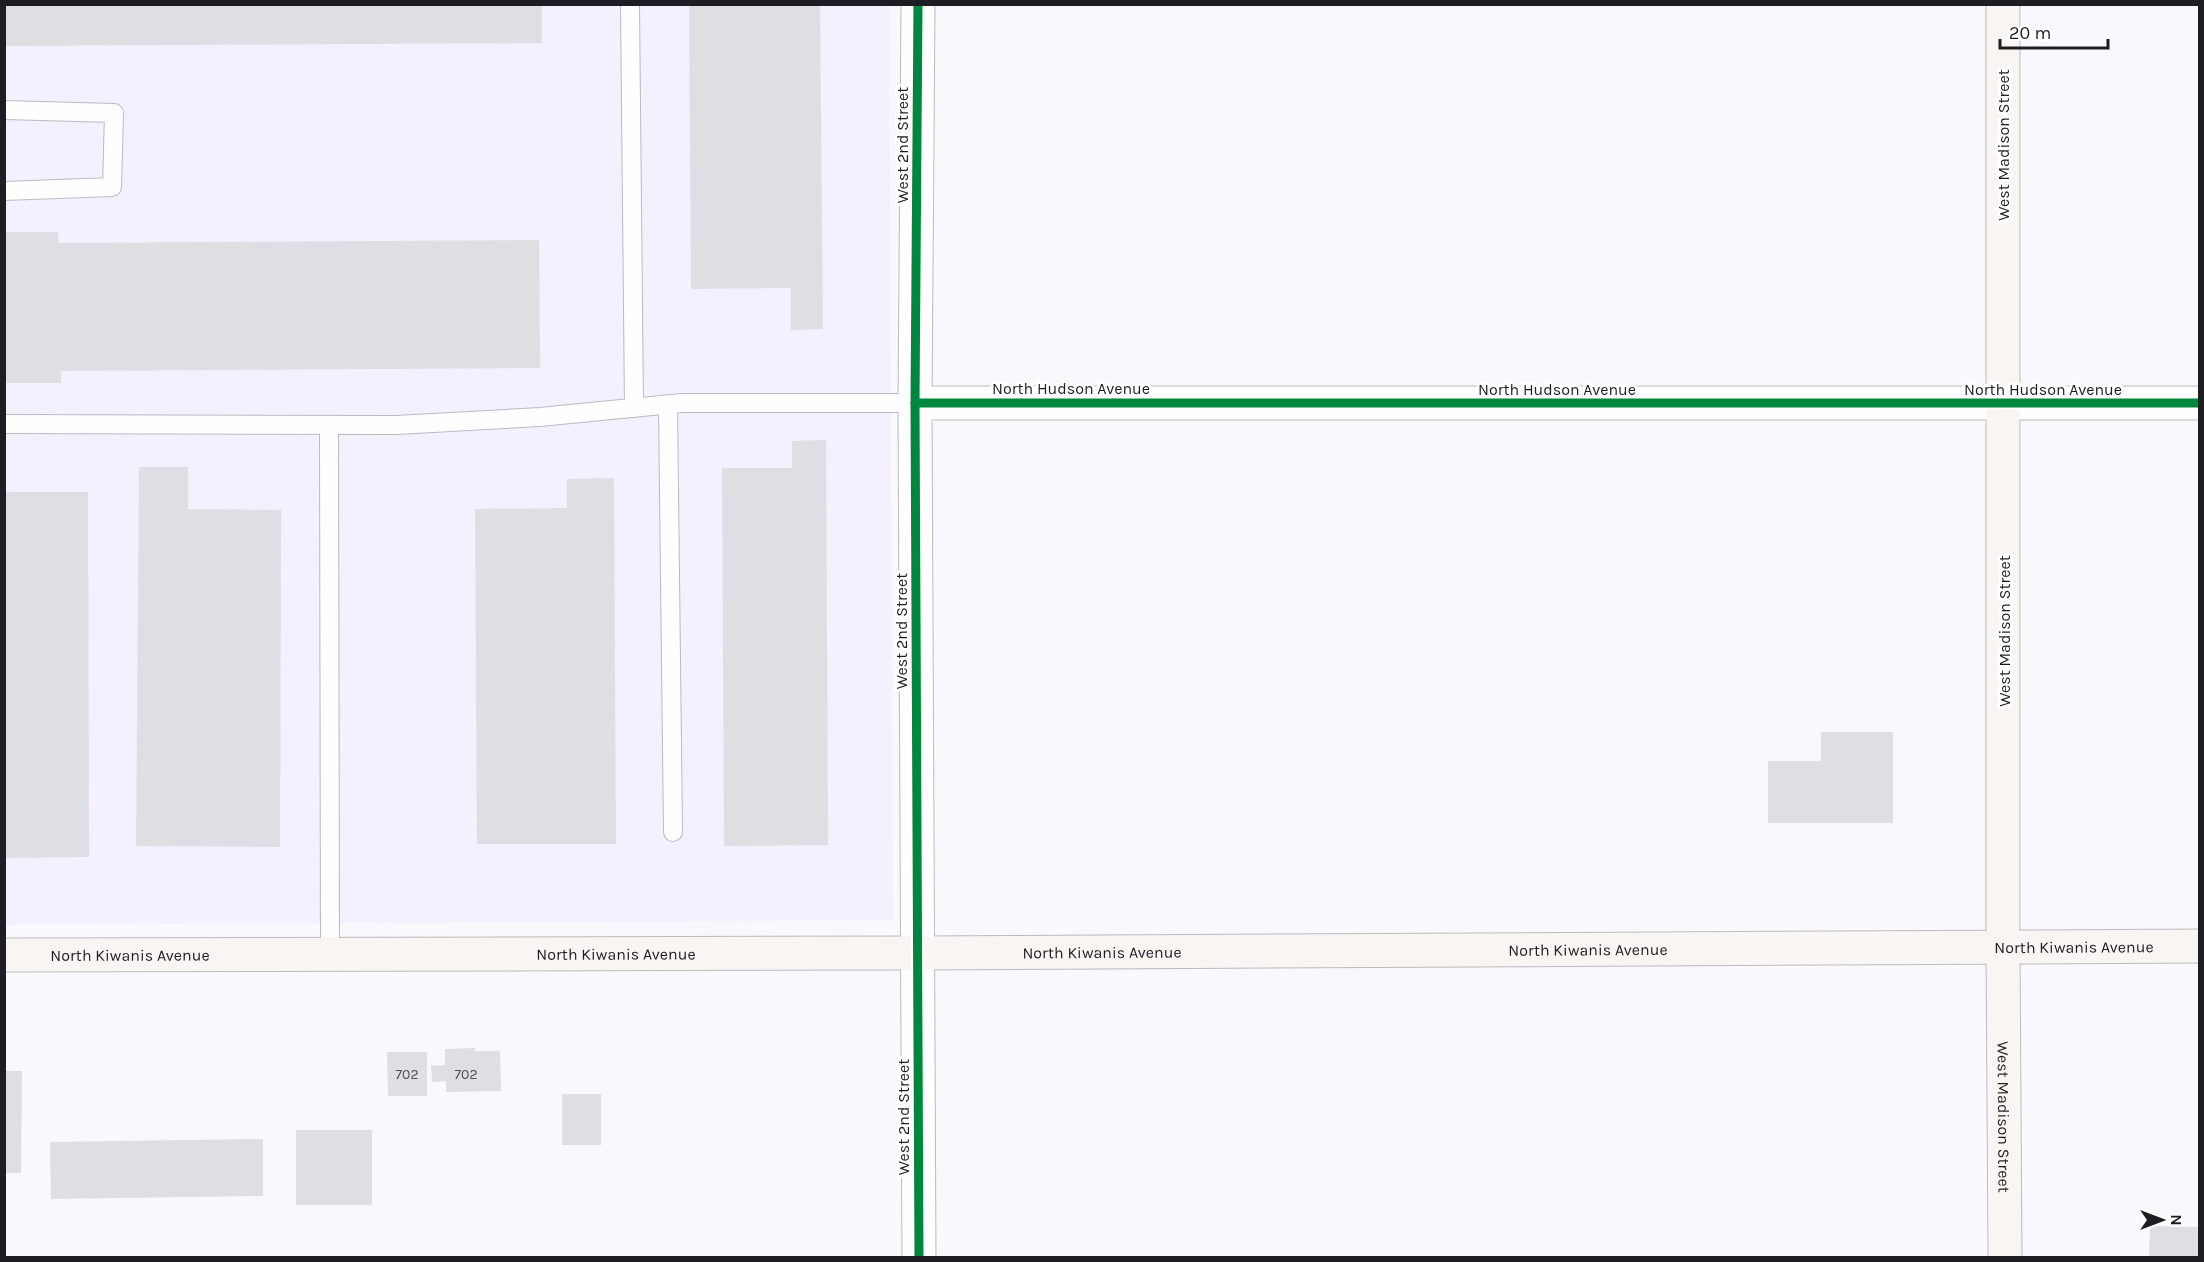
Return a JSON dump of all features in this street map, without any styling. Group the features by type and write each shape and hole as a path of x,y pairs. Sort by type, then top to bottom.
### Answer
{"main road":[{"name":"West Madison Street","path":"2003,4 2005,1257"},
{"name":"North Kiwanis Avenue","path":"4,955 2199,946"}],"street":[{"name":"West 2nd Street","path":"918,4 915,403 919,1257"},
{"name":"North Hudson Avenue","path":"915,403 2199,403"}],"lane":[{"path":"630,4 634,408"},
{"path":"4,110 114,113 112,187 4,191"},
{"path":"4,424 447,423 540,417 682,403 915,403"},
{"path":"668,405 673,832"},
{"path":"329,425 330,954"}],"shaded area":[{"path":"4,5 889,5 893,920 5,925"}],"building":[{"path":"5,4 542,4 542,43 5,46"},
{"path":"689,4 820,4 823,329 791,330 791,288 691,289"},
{"path":"5,232 58,232 58,243 539,240 540,368 61,371 61,383 6,383"},
{"path":"826,440 828,845 724,846 722,468 792,468 792,441"},
{"path":"139,467 188,467 188,509 281,510 280,847 136,846"},
{"path":"614,478 616,844 477,844 475,509 567,508 567,479"},
{"path":"4,492 88,492 89,857 4,858"},
{"path":"1821,732 1893,732 1893,823 1768,823 1768,761 1821,761"},
{"path":"475,1048 475,1051 500,1051 501,1091 446,1092 446,1081 432,1082 431,1066 445,1065 445,1049"},
{"path":"387,1052 427,1052 427,1096 388,1096"},
{"path":"4,1071 22,1071 21,1173 4,1173"},
{"path":"562,1094 601,1094 601,1145 562,1145"},
{"path":"296,1130 372,1130 372,1205 296,1205"},
{"path":"263,1139 263,1196 51,1199 50,1142"},
{"path":"2150,1226 2200,1227 2200,1258 2149,1258"}],"cycle path":[{"path":"918,4 915,403 919,1258"},
{"path":"915,403 2200,403"}]}
